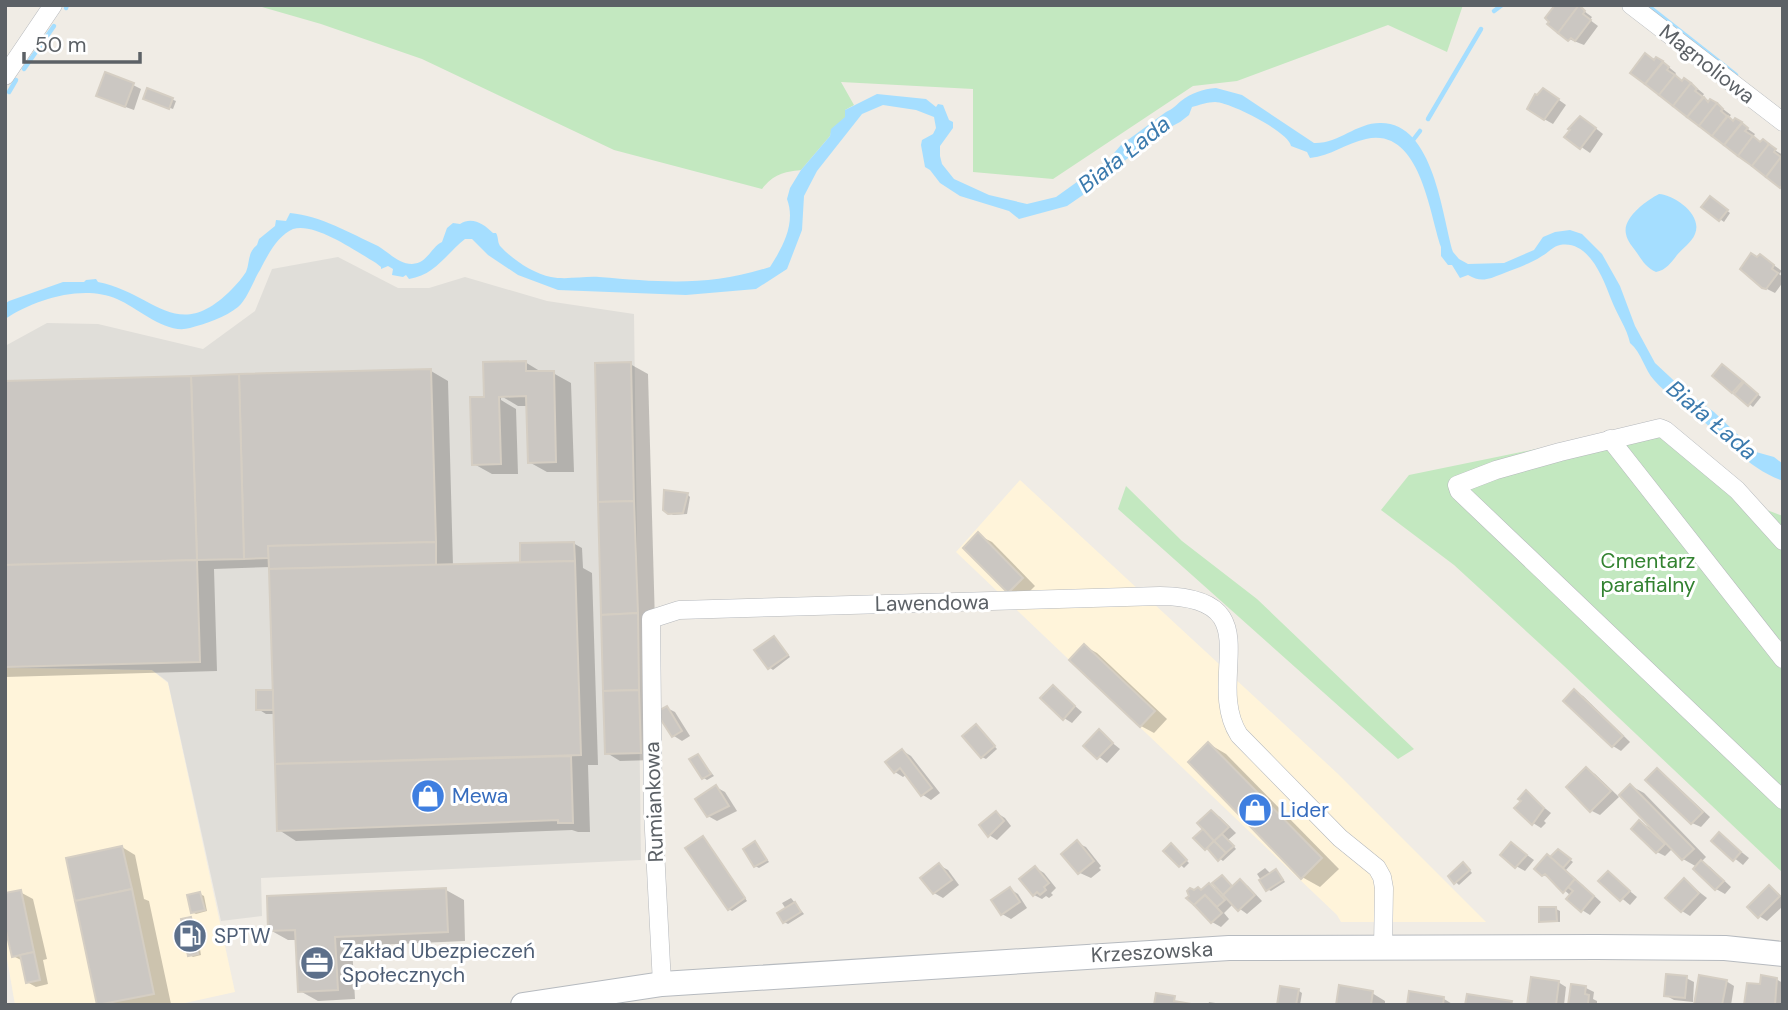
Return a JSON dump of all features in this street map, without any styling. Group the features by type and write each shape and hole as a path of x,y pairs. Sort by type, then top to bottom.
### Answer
{"main road":[{"name":"Krzeszowska","path":"523,1005 662,984 1181,950 1275,947 1725,948 1783,954"}],"street":[{"path":"5,76 53,5"},
{"name":"Magnoliowa","path":"1631,5 1783,122"},
{"path":"1783,541 1737,490 1665,430 1650,429 1496,470 1459,483 1456,488 1783,800"},
{"path":"1610,439 1783,659"},
{"name":"Lawendowa","path":"651,619 679,610 1160,596 1192,598 1212,608 1224,621 1230,639 1227,705 1232,724 1239,735 1340,838 1377,868 1382,877 1382,948"},
{"name":"Rumiankowa","path":"651,619 653,811 662,984"}],"shaded area":[{"path":"338,257 398,288 429,288 465,277 547,301 634,314 641,860 261,878 262,916 221,921 168,682 152,670 5,667 5,346 47,323 98,324 203,349 255,311 272,269"},
{"path":"1020,480 1337,773 1486,922 1341,922 1337,915 956,552"},
{"path":"5,668 152,670 168,683 235,992 176,1005 15,1005 5,947"}],"green space":[{"path":"255,5 1463,5 1447,52 1388,25 1237,81 1193,86 1053,179 973,172 973,89 841,82 854,105 845,110 846,117 832,129 830,136 801,170 779,175 762,189 614,150 422,59 321,24"},
{"name":"Cmentarz parafialny","path":"1663,423 1767,510 1783,516 1783,873 1454,565 1381,510 1409,475"},
{"path":"1126,486 1182,541 1257,599 1414,749 1398,759 1118,509"}],"water":[{"name":"Biała Łada","path":"1216,88 1242,95 1314,143 1331,140 1371,124 1398,127 1413,138 1424,154 1433,174 1453,252 1468,264 1504,263 1534,250 1543,237 1555,232 1570,230 1582,234 1602,254 1620,286 1635,326 1655,363 1684,390 1714,412 1756,452 1774,457 1783,464 1783,481 1748,462 1654,380 1630,343 1599,271 1579,248 1560,245 1533,261 1493,277 1481,280 1468,275 1460,278 1452,265 1448,265 1441,256 1441,247 1419,175 1399,146 1384,139 1366,139 1310,158 1307,152 1291,146 1288,140 1270,126 1233,107 1215,102 1192,107 1189,115 1163,131 1123,162 1112,175 1067,206 1019,219 1009,211 960,196 940,183 925,167 921,145 922,140 933,134 936,128 934,117 916,110 883,105 862,114 817,171 804,196 802,230 787,269 756,289 686,295 558,290 518,275 488,255 472,239 465,239 426,273 409,279 406,275 392,275 393,269 388,266 381,269 376,263 336,239 302,228 293,229 278,241 238,307 221,317 190,328 171,328 117,299 89,293 75,293 45,300 5,319 5,304 9,301 63,282 96,279 166,311 196,313 213,305 234,287 246,272 250,255 259,239 275,226 276,220 286,221 290,213 335,226 378,246 398,260 412,264 422,261 442,242 447,228 453,223 473,221 496,233 500,245 517,261 551,277 664,281 726,278 770,267 787,234 790,217 787,199 801,170 830,136 831,129 845,117 845,110 877,94 926,99 936,107 938,104 943,105 949,120 953,122 953,128 940,146 940,156 942,164 954,179 989,195 1027,204 1056,197 1109,159 1121,145 1185,98 1206,89"},
{"path":"1659,194 1686,207 1695,220 1696,227 1689,243 1668,266 1656,272 1645,264 1630,244 1626,228 1636,210"}],"building":[{"path":"1555,5 1579,5 1558,33 1547,24 1549,22 1545,18"},
{"path":"1579,5 1585,11 1583,14 1591,20 1575,41 1571,38 1568,41 1558,33"},
{"path":"1645,53 1654,60 1656,57 1663,61 1645,84 1630,73"},
{"path":"1663,62 1669,67 1667,70 1675,75 1659,95 1645,84"},
{"path":"105,72 134,83 125,107 96,96"},
{"path":"1675,75 1682,81 1684,78 1691,83 1673,106 1659,95"},
{"path":"1691,83 1697,89 1695,91 1703,97 1687,117 1673,106"},
{"path":"147,88 173,98 169,109 143,99"},
{"path":"1543,88 1559,99 1544,120 1527,109 1535,94"},
{"path":"1704,97 1708,102 1710,99 1717,103 1699,126 1687,117"},
{"path":"1717,103 1727,116 1712,136 1699,126"},
{"path":"1580,116 1596,128 1580,149 1564,137"},
{"path":"1728,116 1733,121 1735,118 1742,122 1724,145 1712,136"},
{"path":"1742,123 1748,128 1745,131 1753,136 1738,156 1724,145"},
{"path":"1753,136 1760,142 1763,139 1769,144 1752,166 1738,156"},
{"path":"1769,144 1781,157 1766,177 1752,166"},
{"path":"1781,157 1783,184 1780,188 1766,177"},
{"path":"1710,196 1728,210 1719,221 1701,207"},
{"path":"1751,253 1757,257 1760,254 1774,265 1772,269 1778,273 1766,289 1740,269"},
{"path":"526,361 526,371 554,371 556,462 528,463 526,396 499,397 501,464 472,465 470,397 484,397 483,362"},
{"path":"631,362 634,501 598,502 595,363"},
{"path":"1722,364 1743,381 1732,393 1712,376"},
{"path":"431,369 436,542 268,546 269,558 244,559 239,374"},
{"path":"239,374 244,559 197,560 191,376"},
{"path":"191,376 197,560 5,565 5,381"},
{"path":"1744,382 1758,394 1748,406 1734,394"},
{"path":"664,490 688,493 683,513 668,514 663,510"},
{"path":"634,501 638,613 601,615 598,502"},
{"path":"978,532 1023,578 1008,593 963,548"},
{"path":"436,542 436,565 269,569 268,546"},
{"path":"574,542 575,561 520,562 520,543"},
{"path":"197,560 200,662 5,667 5,565"},
{"path":"575,561 581,755 275,764 269,569"},
{"path":"638,613 639,690 603,691 601,615"},
{"path":"774,636 788,655 768,669 754,650"},
{"path":"1084,644 1155,711 1140,727 1069,660"},
{"path":"1053,685 1075,706 1063,720 1040,698"},
{"path":"1574,689 1623,736 1612,747 1563,701"},
{"path":"256,690 273,690 273,710 256,710"},
{"path":"639,690 641,753 605,754 603,691"},
{"path":"667,706 682,731 672,737 656,712"},
{"path":"976,724 995,746 981,758 962,736"},
{"path":"1099,729 1113,743 1097,759 1083,746"},
{"name":"Lider","path":"1208,742 1322,858 1301,879 1188,762"},
{"path":"902,749 932,788 921,796 900,768 894,773 885,762"},
{"path":"698,754 711,774 702,779 689,759"},
{"path":"571,756 573,823 558,823 558,820 277,831 275,764"},
{"path":"1586,767 1611,791 1590,812 1566,787"},
{"path":"1657,768 1703,812 1691,824 1645,780"},
{"path":"1630,784 1694,849 1682,860 1619,795"},
{"path":"716,785 729,806 707,817 695,799"},
{"path":"1526,790 1544,808 1532,825 1514,808"},
{"path":"1211,810 1229,827 1214,841 1197,823"},
{"path":"996,811 1004,821 988,837 979,825"},
{"path":"1639,820 1665,844 1656,853 1631,829"},
{"path":"1203,829 1214,841 1205,850 1193,838"},
{"path":"1719,832 1741,852 1733,861 1711,841"},
{"path":"1222,834 1234,846 1226,853 1214,841"},
{"path":"703,836 745,898 728,910 685,848"},
{"path":"1077,840 1094,861 1078,874 1061,854"},
{"path":"755,841 767,860 754,867 743,849"},
{"path":"1214,841 1226,853 1218,861 1207,848"},
{"path":"1511,842 1527,855 1515,868 1500,855"},
{"path":"1171,843 1187,860 1179,867 1163,851"},
{"path":"122,846 132,889 75,901 66,858"},
{"path":"1558,849 1571,859 1563,868 1550,857"},
{"path":"1547,854 1575,879 1563,893 1545,874 1542,876 1534,869"},
{"path":"1701,860 1724,881 1715,890 1693,869"},
{"path":"1463,862 1470,870 1454,884 1448,876"},
{"path":"939,863 952,880 933,894 920,878"},
{"path":"1035,866 1049,883 1040,895 1037,892 1033,896 1019,879"},
{"path":"1276,869 1283,880 1266,891 1259,880"},
{"path":"1608,871 1630,891 1620,901 1598,881"},
{"path":"1222,875 1232,886 1223,895 1212,883"},
{"path":"1684,878 1699,893 1681,912 1665,898"},
{"path":"1240,879 1255,895 1238,911 1223,895"},
{"path":"1575,879 1594,896 1581,912 1566,899 1573,891 1568,887"},
{"path":"1209,883 1225,900 1217,907 1205,895 1194,905 1186,898 1190,888 1194,890 1198,887 1201,890"},
{"path":"1769,885 1780,896 1758,918 1747,907"},
{"path":"1010,887 1020,902 1001,915 991,900"},
{"name":"Zakład Ubezpieczeń Społecznych","path":"446,888 448,932 335,937 338,990 298,992 295,930 268,931 267,896"},
{"path":"132,889 154,994 97,1005 75,901"},
{"path":"21,890 34,952 12,957 5,927 5,893"},
{"path":"200,892 205,910 191,913 187,895"},
{"path":"1205,895 1222,913 1211,923 1194,905"},
{"path":"795,902 801,912 783,923 777,913"},
{"path":"1539,907 1556,907 1557,921 1539,922"},
{"name":"SPTW","path":"191,917 198,954 188,956 181,919"},
{"path":"34,952 40,980 26,983 20,955"},
{"path":"1666,974 1687,976 1685,998 1664,996"},
{"path":"1699,975 1727,980 1722,1005 1694,1005"},
{"path":"1761,975 1777,978 1775,1005 1744,1005 1747,983 1760,984"},
{"path":"1531,977 1559,981 1556,1005 1527,1005"},
{"path":"1571,984 1586,986 1588,1004 1568,1005"},
{"path":"1339,985 1373,991 1371,1005 1336,1005"},
{"path":"1280,986 1299,989 1296,1005 1277,1005"},
{"path":"1409,991 1444,997 1443,1005 1407,1005"},
{"path":"1156,993 1175,996 1174,1001 1197,1005 1154,1005"},
{"path":"1467,994 1512,1001 1511,1005 1465,1005"}],"waterway":[{"path":"1494,11 1502,5"},
{"path":"1647,5 1736,75"},
{"path":"24,69 54,26"},
{"path":"1428,119 1481,29"},
{"path":"9,92 16,80"},
{"path":"1410,144 1420,131"}],"place":[{"name":"Mewa","path":"428,796"},
{"name":"Lider","path":"1255,810"},
{"name":"SPTW","path":"190,936"},
{"name":"Zakład Ubezpieczeń Społecznych","path":"317,963"}]}
